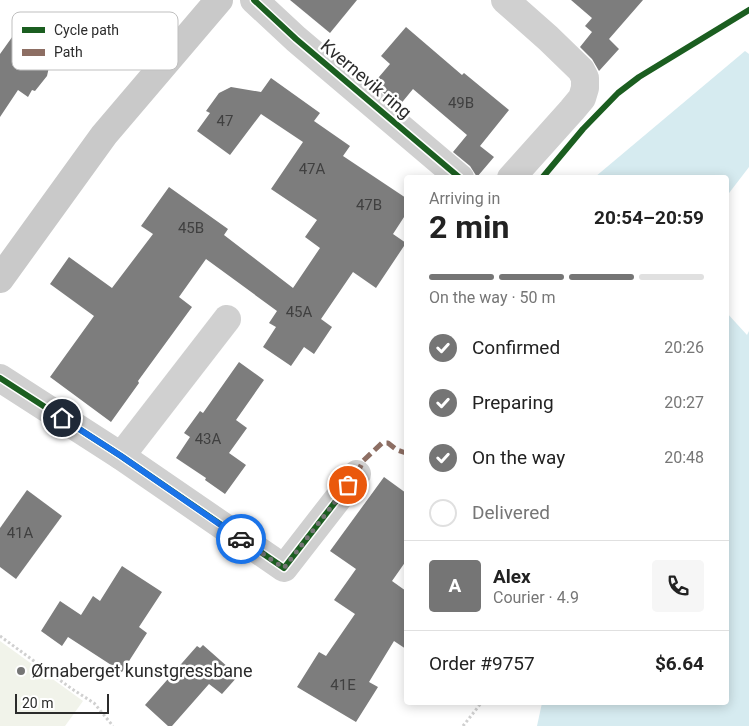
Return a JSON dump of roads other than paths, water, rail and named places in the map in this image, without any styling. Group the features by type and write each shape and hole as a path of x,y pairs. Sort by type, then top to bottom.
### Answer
{"main road":[{"path":"178,48 219,0"},
{"path":"0,279 104,135 159,70"}],"street":[{"name":"Kvernevik ring","path":"254,0 296,40 456,175"},
{"path":"505,0 581,70 585,78 582,98 514,175"},
{"path":"121,456 227,319"},
{"path":"0,378 121,456 284,568 357,474"}],"place":[{"name":"Ørnaberget kunstgressbane","path":"21,671"}]}
